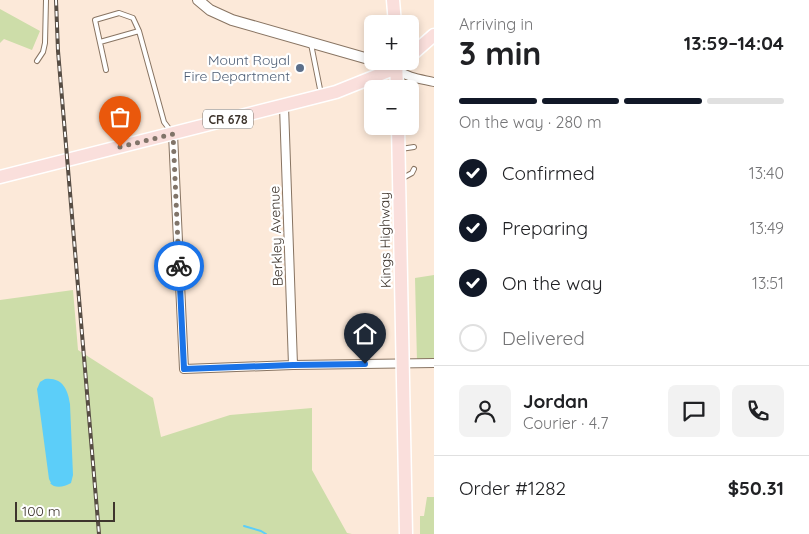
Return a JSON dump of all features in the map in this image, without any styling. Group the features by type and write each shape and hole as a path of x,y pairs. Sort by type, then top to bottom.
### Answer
{"main road":[{"path":"392,0 393,15"},
{"path":"419,48 434,35"},
{"name":"CR 678","path":"0,177 336,92 386,70"},
{"name":"Kings Highway","path":"398,135 406,534"}],"street":[{"path":"198,0 210,10 232,20 364,58"},
{"path":"401,70 403,74 408,76 434,82"},
{"name":"Berkley Avenue","path":"284,106 293,365"},
{"path":"173,134 184,369 434,363"}],"lane":[{"path":"37,61 43,52 45,43 46,0"},
{"path":"106,70 94,20 119,13 133,18 139,31 164,122 173,134"},
{"path":"100,42 139,31"},
{"path":"310,42 321,96"},
{"path":"398,150 414,147"},
{"path":"399,180 412,173 414,169"}],"green space":[{"path":"0,9 40,31 32,50 4,39 0,43"},
{"path":"434,275 434,362 417,362 415,278"},
{"path":"73,290 78,350 153,398 161,437 230,415 312,408 312,470 347,533 352,534 0,534 0,300"},
{"path":"427,497 434,497 434,534 420,534 420,516 424,516"}],"water":[{"path":"45,379 56,380 63,385 68,393 70,404 73,475 71,483 57,487 50,483 49,479 37,389 40,382"}],"waterway":[{"path":"244,526 266,534"}],"railway":[{"path":"56,0 58,51 99,534"}],"way so far":[{"path":"120,147 173,134 179,266"}],"place":[{"name":"Mount Royal Fire Department","path":"300,68"}],"route":[{"path":"179,266 184,369 365,364"}]}
